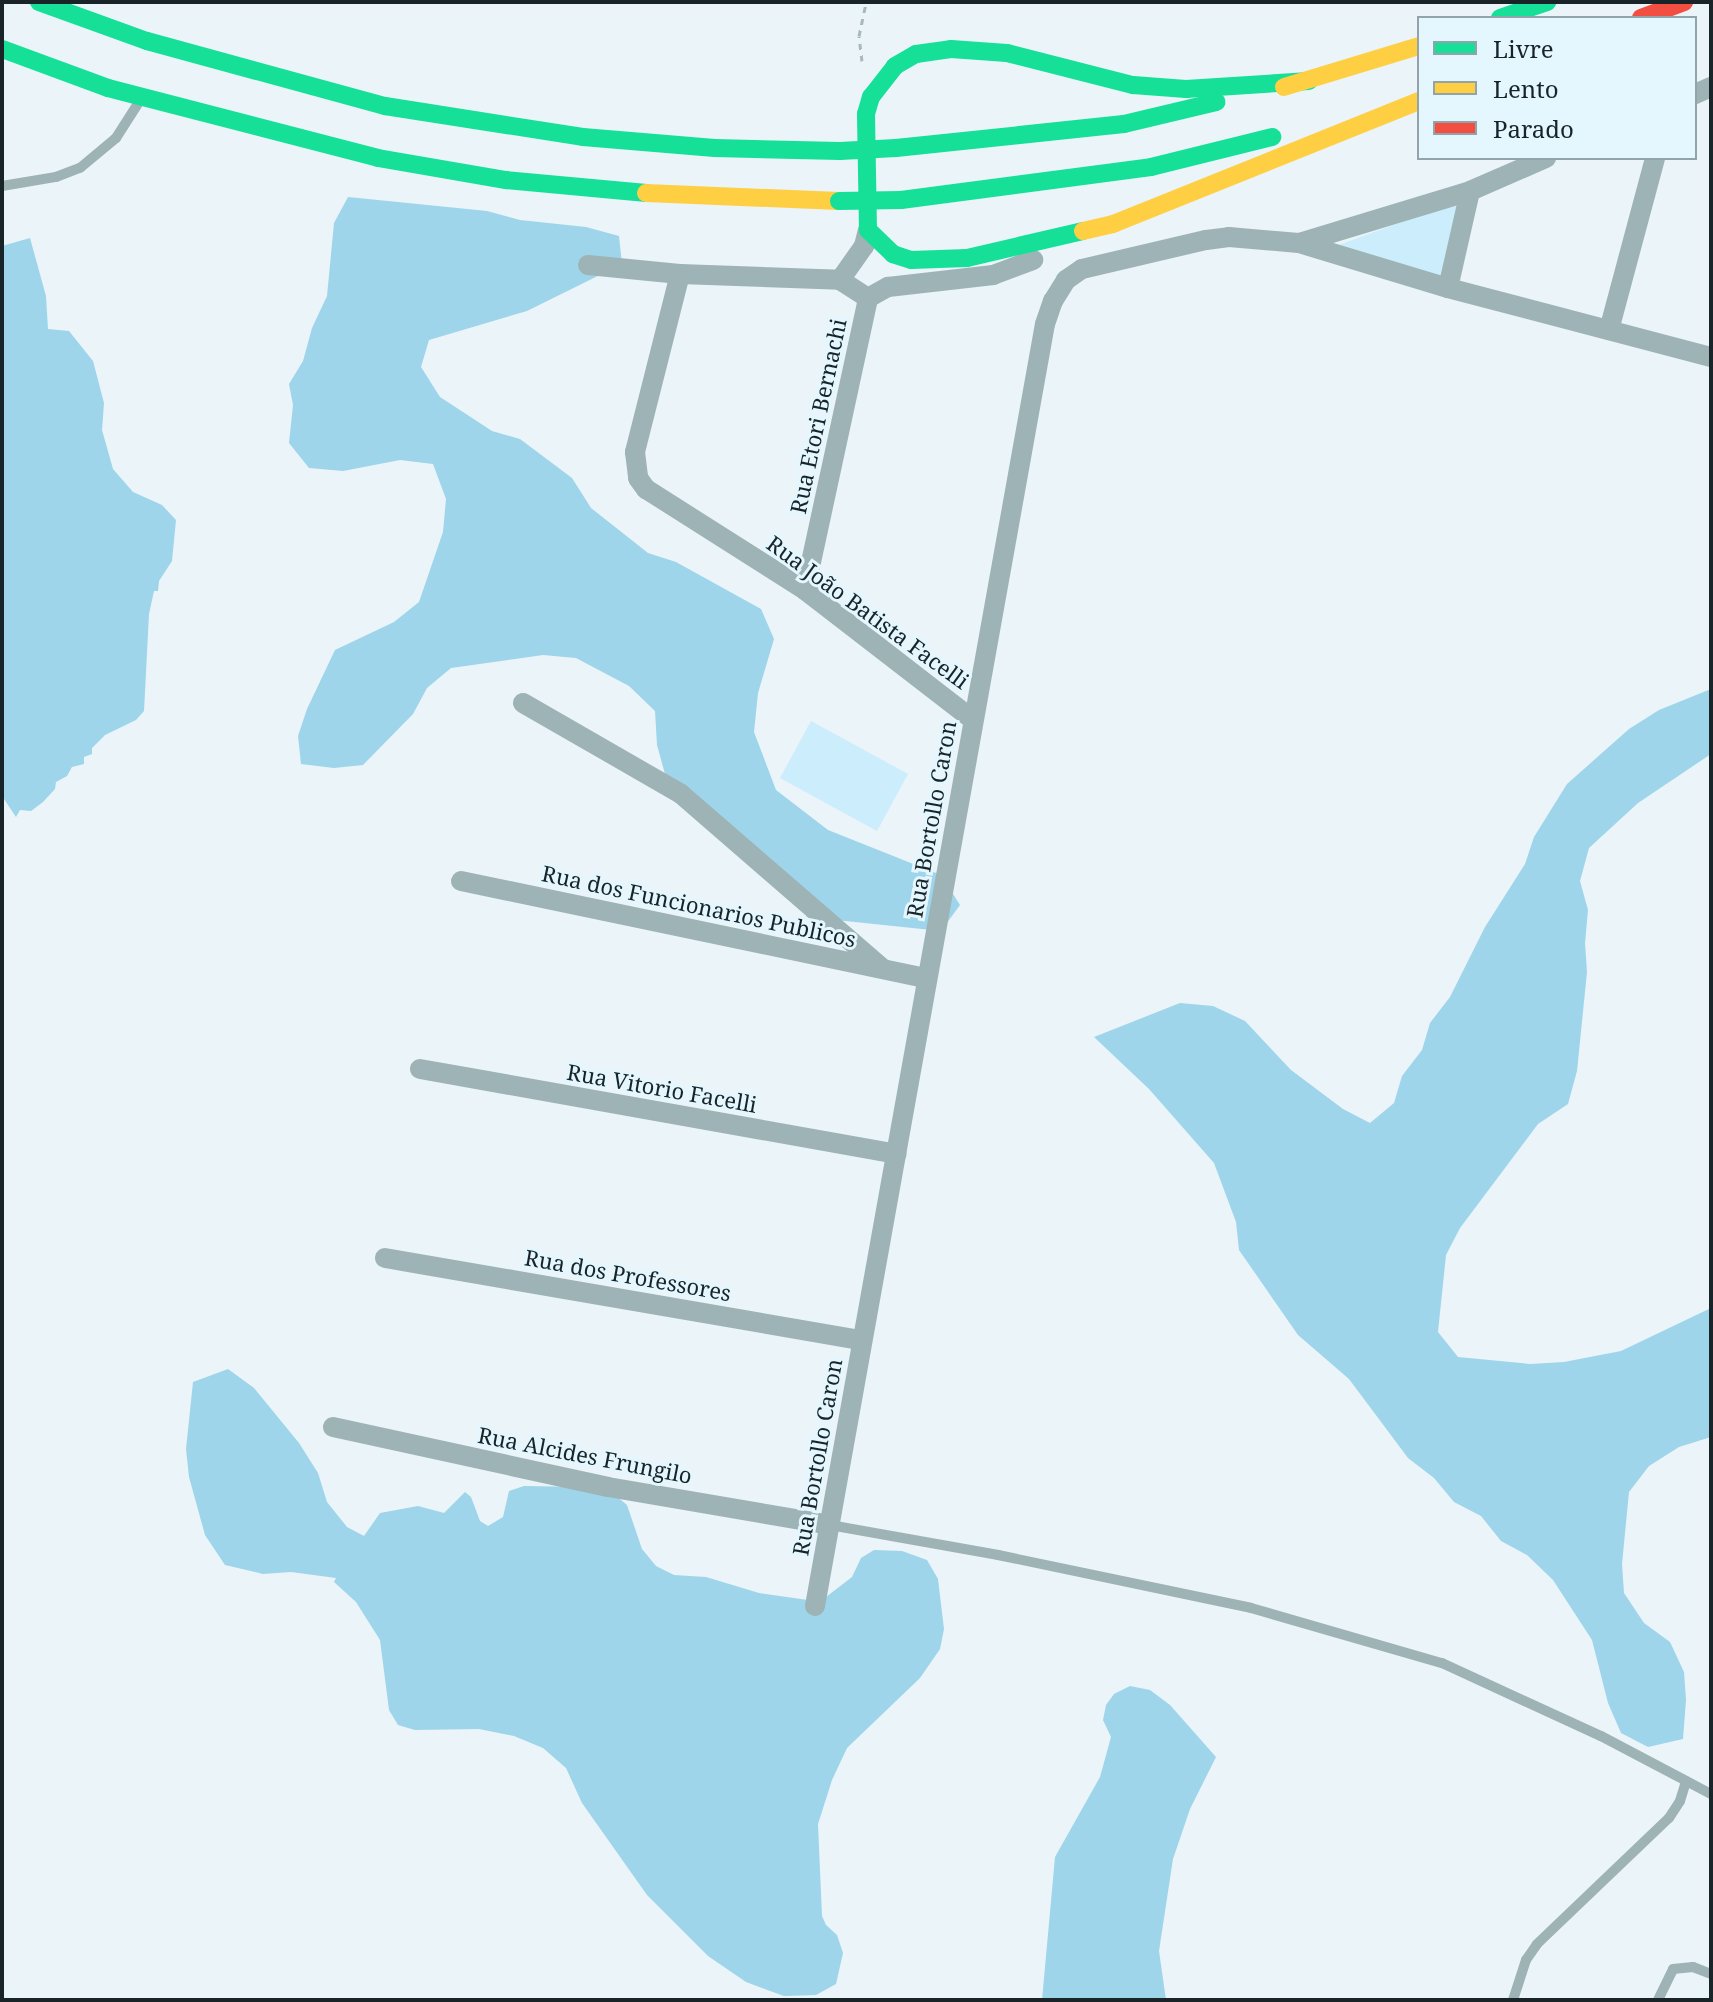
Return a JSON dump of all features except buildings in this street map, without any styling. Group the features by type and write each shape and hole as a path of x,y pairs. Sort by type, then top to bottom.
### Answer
{"highway":[{"path":"39,2 147,41 385,106 583,137 715,148 840,151 896,148 1124,124 1309,81 1417,47"},
{"path":"1506,16 1547,2"},
{"path":"1646,16 1684,2"},
{"path":"2,49 142,97 364,154 506,180 678,196 901,200 1066,181 1151,167 1417,100"},
{"path":"1309,81 1186,89 1133,85 1007,53 951,49 916,54 895,66 871,97 866,114 868,230 893,254 911,260 967,258 1113,224 1417,101"}],"street":[{"path":"1299,243 1470,191 1541,160"},
{"path":"1609,330 1654,160"},
{"path":"1448,288 1470,191"},
{"path":"588,265 680,274 840,280 868,298 888,287 993,275 1113,224"},
{"path":"840,280 860,253 868,230"},
{"name":"Rua Bortollo Caron","path":"815,1606 1045,324 1053,301 1066,280 1082,269 1229,237 1299,243"},
{"path":"1299,243 1448,288 1711,357"},
{"name":"Rua João Batista Facelli","path":"680,274 635,452 638,478 646,489 805,590 973,720"},
{"name":"Rua Etori Bernachi","path":"805,590 868,298"},
{"path":"523,703 681,794 884,969"},
{"name":"Rua dos Funcionarios Publicos","path":"461,881 927,978"},
{"name":"Rua Vitorio Facelli","path":"420,1069 896,1154"},
{"name":"Rua dos Professores","path":"385,1258 862,1340"},
{"name":"Rua Alcides Frungilo","path":"333,1427 608,1487 830,1525"}],"lane":[{"path":"2,186 56,177 80,168 116,138 142,97"},
{"path":"830,1525 998,1555 1251,1608 1442,1663 1601,1736 1711,1794"},
{"path":"1513,2000 1526,1960 1537,1944 1669,1818 1680,1801 1686,1781"},
{"path":"1658,2000 1673,1969 1693,1967 1711,1974"}],"path":[{"path":"866,2 859,36 871,97"}],"shaded area":[{"path":"348,197 487,211 520,220 586,227 619,236 622,264 527,311 429,340 421,367 440,397 492,431 520,439 572,478 591,508 648,553 676,562 761,609 774,639 758,693 754,732 776,790 828,830 941,875 960,905 941,931 807,917 788,887 665,774 657,745 655,711 629,686 576,658 543,655 451,668 427,688 413,714 363,765 334,768 301,764 298,736 307,709 335,650 394,622 419,602 443,532 446,499 433,464 400,460 343,471 309,468 289,443 293,405 289,384 303,361 312,328 327,296 334,223"},
{"path":"1462,200 1443,279 1333,247"},
{"path":"30,238 46,296 48,329 69,331 93,361 104,403 102,430 113,469 133,492 162,505 176,520 172,561 159,581 158,591 154,591 149,614 144,711 136,720 105,735 92,748 92,754 84,757 84,764 72,767 67,776 56,782 55,789 43,802 31,811 20,810 16,817 2,796 2,246"},
{"path":"1711,689 1711,754 1638,803 1589,848 1580,881 1588,910 1585,943 1587,972 1577,1071 1568,1104 1538,1124 1460,1228 1446,1255 1438,1332 1458,1357 1530,1364 1564,1362 1621,1351 1711,1308 1711,1437 1679,1447 1649,1466 1629,1492 1622,1564 1624,1593 1644,1623 1670,1642 1684,1672 1686,1700 1683,1739 1648,1747 1621,1733 1608,1703 1592,1640 1553,1580 1527,1555 1501,1541 1481,1516 1454,1502 1434,1478 1408,1458 1349,1379 1298,1335 1239,1250 1236,1222 1214,1163 1149,1089 1094,1037 1180,1003 1213,1006 1245,1021 1291,1070 1343,1109 1370,1123 1394,1103 1402,1076 1422,1050 1430,1023 1450,997 1485,927 1525,864 1534,837 1567,784 1629,729 1659,710"},
{"path":"811,721 908,774 877,831 780,778"},
{"path":"228,1369 254,1388 299,1443 318,1473 327,1502 347,1527 364,1536 380,1513 418,1506 444,1513 465,1492 471,1497 480,1521 488,1526 503,1517 509,1491 524,1486 585,1487 615,1495 627,1505 642,1549 656,1566 674,1575 706,1577 759,1593 808,1600 826,1597 852,1577 861,1558 874,1550 902,1551 927,1560 938,1579 944,1629 940,1649 920,1678 847,1748 832,1780 818,1824 822,1916 826,1925 837,1935 843,1953 836,1984 816,1995 784,1996 746,1982 708,1956 647,1895 582,1803 566,1768 543,1748 514,1736 479,1729 415,1730 398,1725 389,1710 380,1640 356,1602 334,1582 336,1578 291,1572 263,1574 225,1565 205,1535 189,1477 186,1449 193,1382"},
{"path":"1130,1686 1150,1690 1170,1705 1216,1757 1190,1809 1173,1859 1159,1951 1166,2000 1042,2000 1055,1857 1100,1777 1111,1737 1103,1720 1106,1705 1114,1694"}],"traffic: fast":[{"path":"39,2 147,41 385,106 583,137 715,148 840,151"},
{"path":"1506,16 1547,2"},
{"path":"2,49 108,88 378,158 506,180 646,193"},
{"path":"1083,231 967,258 911,260 893,254 868,230 866,114 871,97 895,66 916,54 951,49 1007,53 1133,85 1186,89 1309,81"},
{"path":"896,148 1124,124 1216,102"},
{"path":"901,200 1151,167 1272,137"},
{"path":"840,151 896,148"},
{"path":"839,201 901,200"}],"traffic: slow":[{"path":"1284,87 1417,47"},
{"path":"1083,231 1113,224 1417,102"},
{"path":"646,193 839,201"}],"traffic: jam":[{"path":"1646,16 1684,2"}]}
